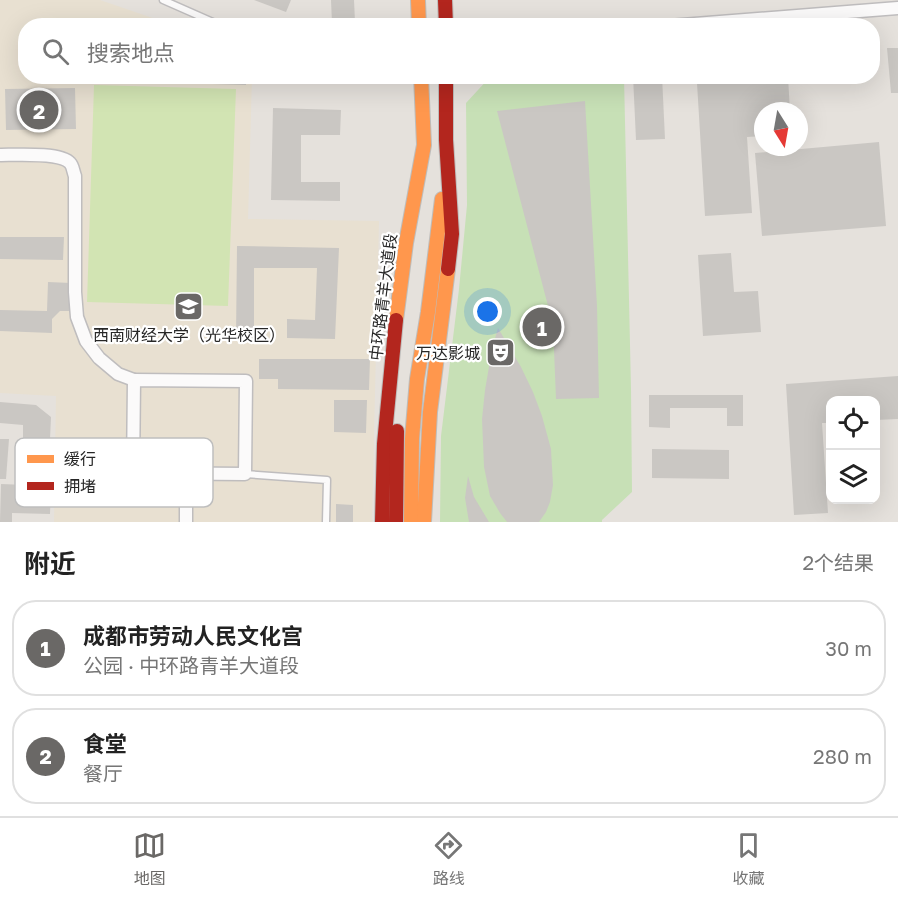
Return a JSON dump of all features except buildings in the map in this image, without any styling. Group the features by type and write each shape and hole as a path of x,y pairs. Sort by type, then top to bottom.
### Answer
{"main road":[{"path":"418,0 419,18"},
{"path":"445,0 446,18"},
{"name":"中环路青羊大道段","path":"382,522 384,444 396,322 406,243 424,146 421,84"},
{"path":"411,522 412,439 417,379 428,312 446,166 446,84"},
{"path":"424,522 430,412 452,234 446,140"},
{"path":"396,522 396,441 403,360 422,216 424,146"}],"street":[{"path":"771,18 898,8"},
{"path":"0,155 64,157 72,164 75,176 77,317 86,341 99,358 118,374 134,380 246,381 246,474 213,473"},
{"path":"133,438 134,380"}],"lane":[{"path":"163,0 204,18"},
{"path":"246,474 327,480 326,522"}],"shaded area":[{"name":"西南财经大学（光华校区）","path":"0,0 100,0 153,18 18,18 18,84 252,84 248,219 379,221 372,522 54,522 54,507 213,507 213,438 55,438 56,396 0,393"}],"green space":[{"path":"484,84 624,84 632,492 602,522 440,522 441,436 467,205 466,103"},
{"path":"94,85 236,89 228,306 87,302"}],"traffic: slow":[{"path":"418,0 419,18"},
{"path":"396,320 406,243 424,145 421,84"},
{"path":"411,522 412,439 417,379 442,199"},
{"path":"424,522 430,412 448,269"}],"traffic: jam":[{"path":"445,0 446,18"},
{"path":"446,84 446,140 452,234 448,269"},
{"path":"382,522 384,444 396,320"},
{"path":"396,522 397,431"}],"place":[{"name":"食堂","path":"39,110"},
{"name":"西南财经大学（光华校区）","path":"189,307"},
{"name":"成都市劳动人民文化宫","path":"542,327"},
{"name":"万达影城","path":"501,353"}]}
